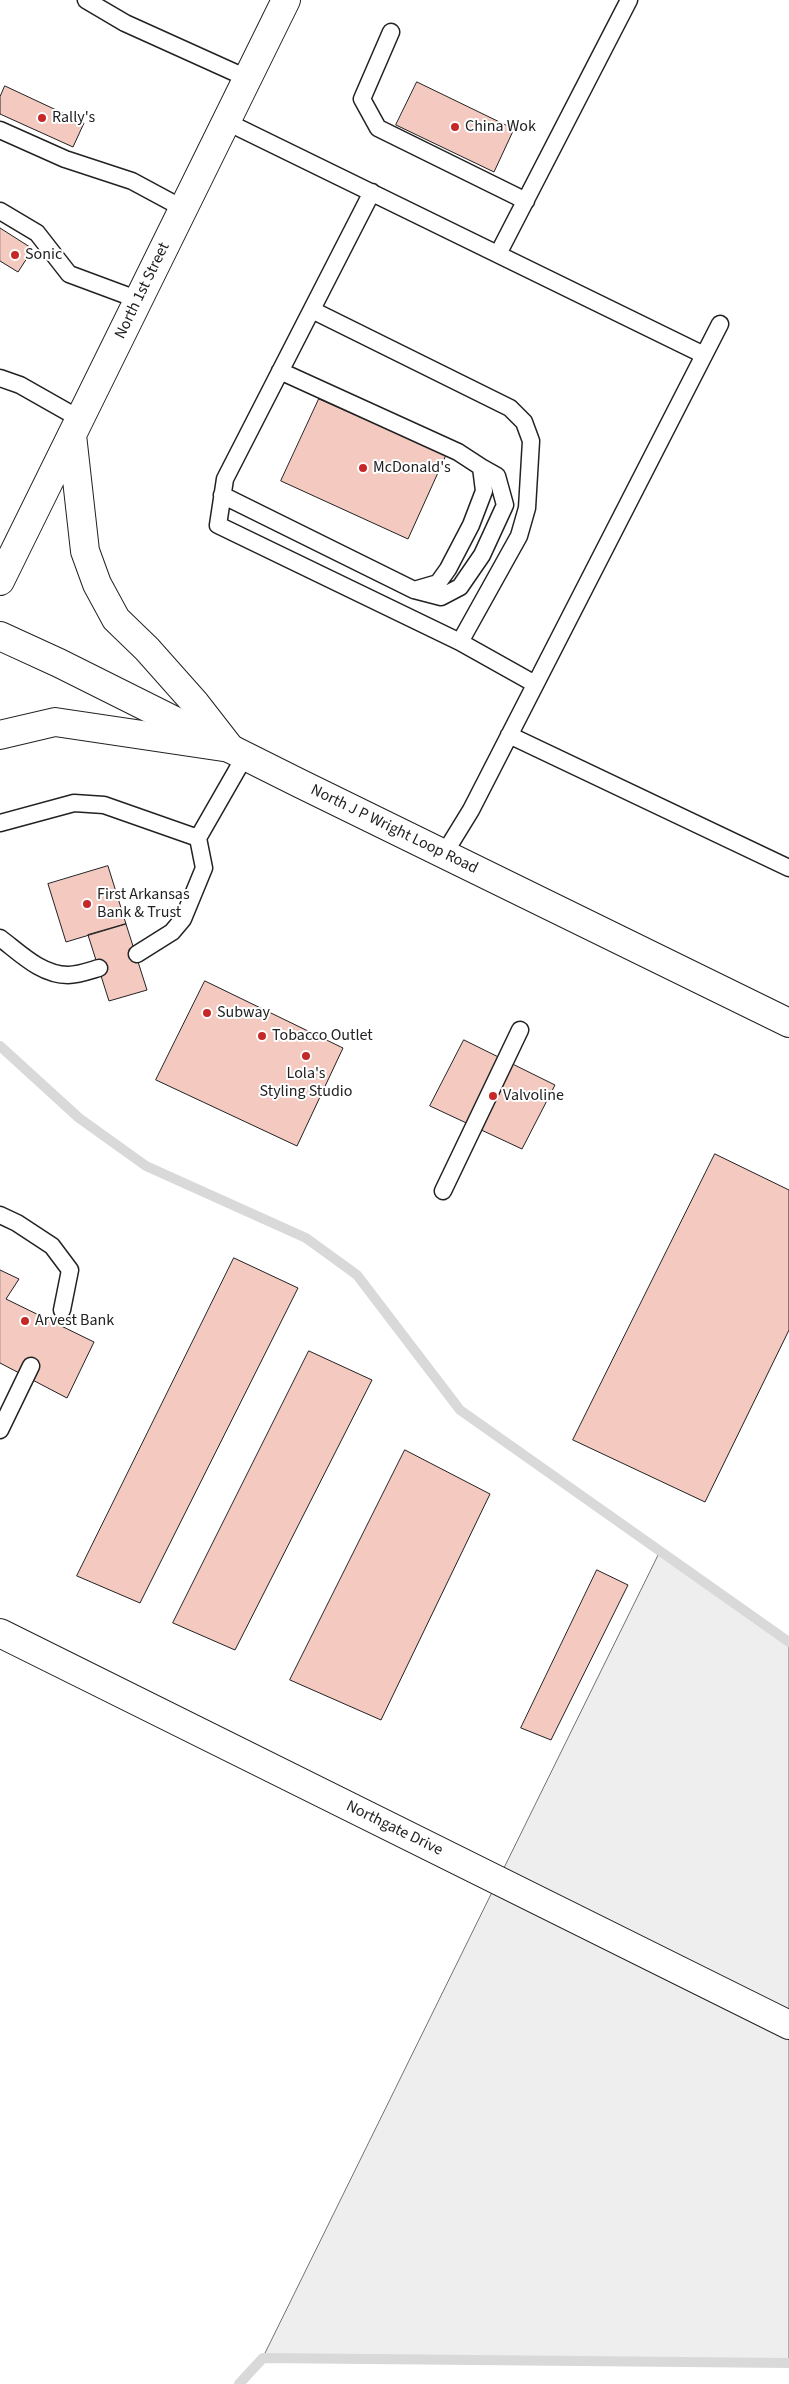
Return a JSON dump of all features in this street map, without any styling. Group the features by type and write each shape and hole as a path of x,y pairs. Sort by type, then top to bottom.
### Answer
{"main road":[{"name":"North 1st Street","path":"0,581 249,79 286,0"},
{"path":"76,427 85,551 97,584 116,619 147,649 238,752"},
{"name":"North J P Wright Loop Road","path":"0,636 59,663 789,1023"},
{"path":"0,735 55,722 238,752"},
{"name":"Northgate Drive","path":"0,1633 789,2025"}],"lane":[{"path":"86,0 125,23 249,79"},
{"path":"498,254 629,0"},
{"path":"391,32 362,98 378,128 526,201"},
{"path":"227,122 704,354"},
{"path":"0,130 65,159 132,181 184,209"},
{"path":"372,192 225,479 218,525 460,642 535,684"},
{"path":"0,211 37,234 69,274 139,300"},
{"path":"312,310 510,408 524,422 531,441 530,473 527,508 519,536 460,642"},
{"path":"444,854 470,810 720,324"},
{"path":"222,495 414,590 441,597 460,587 482,556 505,505 497,476 458,452 280,371"},
{"path":"0,378 20,385 76,427"},
{"path":"414,590 438,583 448,569 471,525 484,491 481,467"},
{"path":"509,735 789,868"},
{"path":"137,954 172,932 183,919 204,868 198,838 238,752"},
{"path":"0,824 74,803 104,804 198,838"},
{"path":"0,938 38,967 52,973 69,975 99,968"},
{"path":"443,1191 520,1030"},
{"path":"0,1215 17,1223 52,1246 70,1270 62,1310"},
{"path":"0,1430 31,1366"}],"shaded area":[{"path":"660,1552 789,1642 789,2363 263,2358"}],"building":[{"name":"China Wok","path":"417,82 514,129 494,172 396,125"},
{"name":"Rally's","path":"5,86 84,123 73,147 0,114 0,97"},
{"name":"Sonic","path":"0,228 33,249 18,272 0,261"},
{"name":"McDonald's","path":"319,399 446,455 408,539 281,481"},
{"name":"First Arkansas Bank & Trust","path":"108,866 126,924 66,942 48,884"},
{"path":"126,924 147,990 109,1001 88,935"},
{"path":"205,981 343,1048 297,1146 156,1080"},
{"name":"Valvoline","path":"464,1040 555,1085 522,1149 430,1106"},
{"path":"715,1154 789,1190 789,1330 705,1502 573,1440"},
{"path":"234,1258 298,1288 140,1603 77,1576"},
{"name":"Arvest Bank","path":"0,1270 19,1279 6,1299 94,1342 67,1398 0,1363"},
{"path":"309,1351 372,1380 235,1650 173,1623"},
{"path":"405,1450 490,1494 381,1720 290,1680"},
{"path":"597,1570 628,1585 551,1740 521,1728"}],"waterway":[{"path":"0,1046 79,1118 146,1166 306,1238 357,1275 460,1410 789,1642"},
{"path":"239,2384 263,2358 789,2363"}],"place":[{"name":"Rally's","path":"42,118"},
{"name":"China Wok","path":"455,127"},
{"name":"Sonic","path":"15,255"},
{"name":"McDonald's","path":"363,468"},
{"name":"First Arkansas Bank & Trust","path":"87,904"},
{"name":"Subway","path":"207,1013"},
{"name":"Tobacco Outlet","path":"262,1036"},
{"name":"Lola's Styling Studio","path":"306,1056"},
{"name":"Valvoline","path":"493,1096"},
{"name":"Arvest Bank","path":"25,1321"}]}
